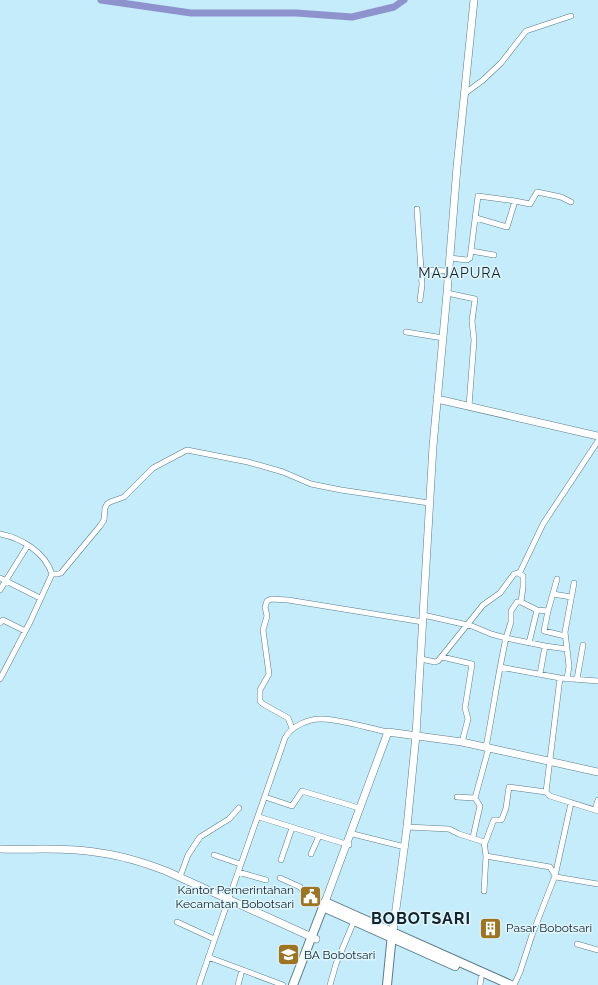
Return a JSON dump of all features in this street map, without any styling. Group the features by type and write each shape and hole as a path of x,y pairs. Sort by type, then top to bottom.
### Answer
{"main road":[{"path":"326,905 354,921 392,934 481,981 498,985"},
{"path":"326,905 511,985"},
{"path":"299,985 326,905"},
{"path":"387,985 392,934"},
{"path":"293,985 314,938"}],"street":[{"path":"392,934 405,847 416,735 429,503 437,399 464,94 474,0"},
{"path":"464,94 483,80 501,63 526,31 571,16"},
{"path":"450,258 467,260 470,258 478,196 530,204 538,192 562,198 571,202"},
{"path":"476,218 507,227 515,201"},
{"path":"417,210 422,285 420,300"},
{"path":"471,250 494,255"},
{"path":"421,270 449,270"},
{"path":"447,293 475,299 472,322 474,340 469,406"},
{"path":"406,332 443,338"},
{"path":"437,399 598,435"},
{"path":"421,659 437,662 483,605 500,593 514,574 518,573 522,568 543,524 598,441"},
{"path":"52,574 61,573 100,526 104,520 105,508 107,504 124,497 153,468 187,450 248,462 284,472 311,484 429,503"},
{"path":"0,534 14,538 28,545 41,556 48,565 52,574"},
{"path":"0,590 28,545"},
{"path":"518,573 523,576 521,602"},
{"path":"0,679 52,574"},
{"path":"0,578 40,598"},
{"path":"557,579 544,631 565,636"},
{"path":"567,679 569,666 565,636 570,597 574,583"},
{"path":"553,594 570,597"},
{"path":"292,728 288,718 260,701 260,690 269,674 263,630 267,616 265,607 267,601 271,599 288,600 467,625 506,638 567,649"},
{"path":"473,838 480,806 475,798 487,747 500,667 506,638 510,628 513,606 517,602 521,602 537,610 548,611"},
{"path":"529,643 537,610"},
{"path":"0,623 3,620 25,631"},
{"path":"577,680 582,645"},
{"path":"540,674 545,646"},
{"path":"442,657 472,664 465,708 468,719 462,742"},
{"path":"500,667 560,678 598,681"},
{"path":"546,792 560,678"},
{"path":"199,985 240,864 259,817 286,738 292,728 323,718 390,732 462,742 598,772"},
{"path":"280,878 300,888 310,899 326,905 359,808 390,732"},
{"path":"348,844 390,732"},
{"path":"484,891 486,856 485,843 494,820 499,821 502,819 506,808 509,788 546,792 550,796 597,811 598,800"},
{"path":"265,797 292,806 302,791 359,808"},
{"path":"457,797 475,798"},
{"path":"514,985 555,876 571,803"},
{"path":"180,877 188,855 200,837 229,819 239,808"},
{"path":"259,817 348,844"},
{"path":"407,826 449,829 458,834 482,840 485,843"},
{"path":"281,860 292,828"},
{"path":"353,834 405,847"},
{"path":"311,854 319,836"},
{"path":"0,849 75,850 103,853 143,862 180,877 314,938"},
{"path":"214,855 240,864"},
{"path":"486,856 550,867 555,876"},
{"path":"238,872 266,880"},
{"path":"555,876 598,884"},
{"path":"330,985 336,964 354,921"},
{"path":"176,922 214,939"},
{"path":"577,944 598,950"},
{"path":"208,957 284,985"},
{"path":"238,985 242,970"}],"waterway":[{"path":"101,0 191,13 296,13 352,17 394,7 404,0"}],"place":[{"name":"Kantor Pemerintahan Kecamatan Bobotsari","path":"310,897"},
{"name":"Pasar Bobotsari","path":"490,928"},
{"name":"BA Bobotsari","path":"289,955"}],"district":[{"name":"MAJAPURA","path":"460,273"},
{"name":"BOBOTSARI","path":"421,918"}]}
